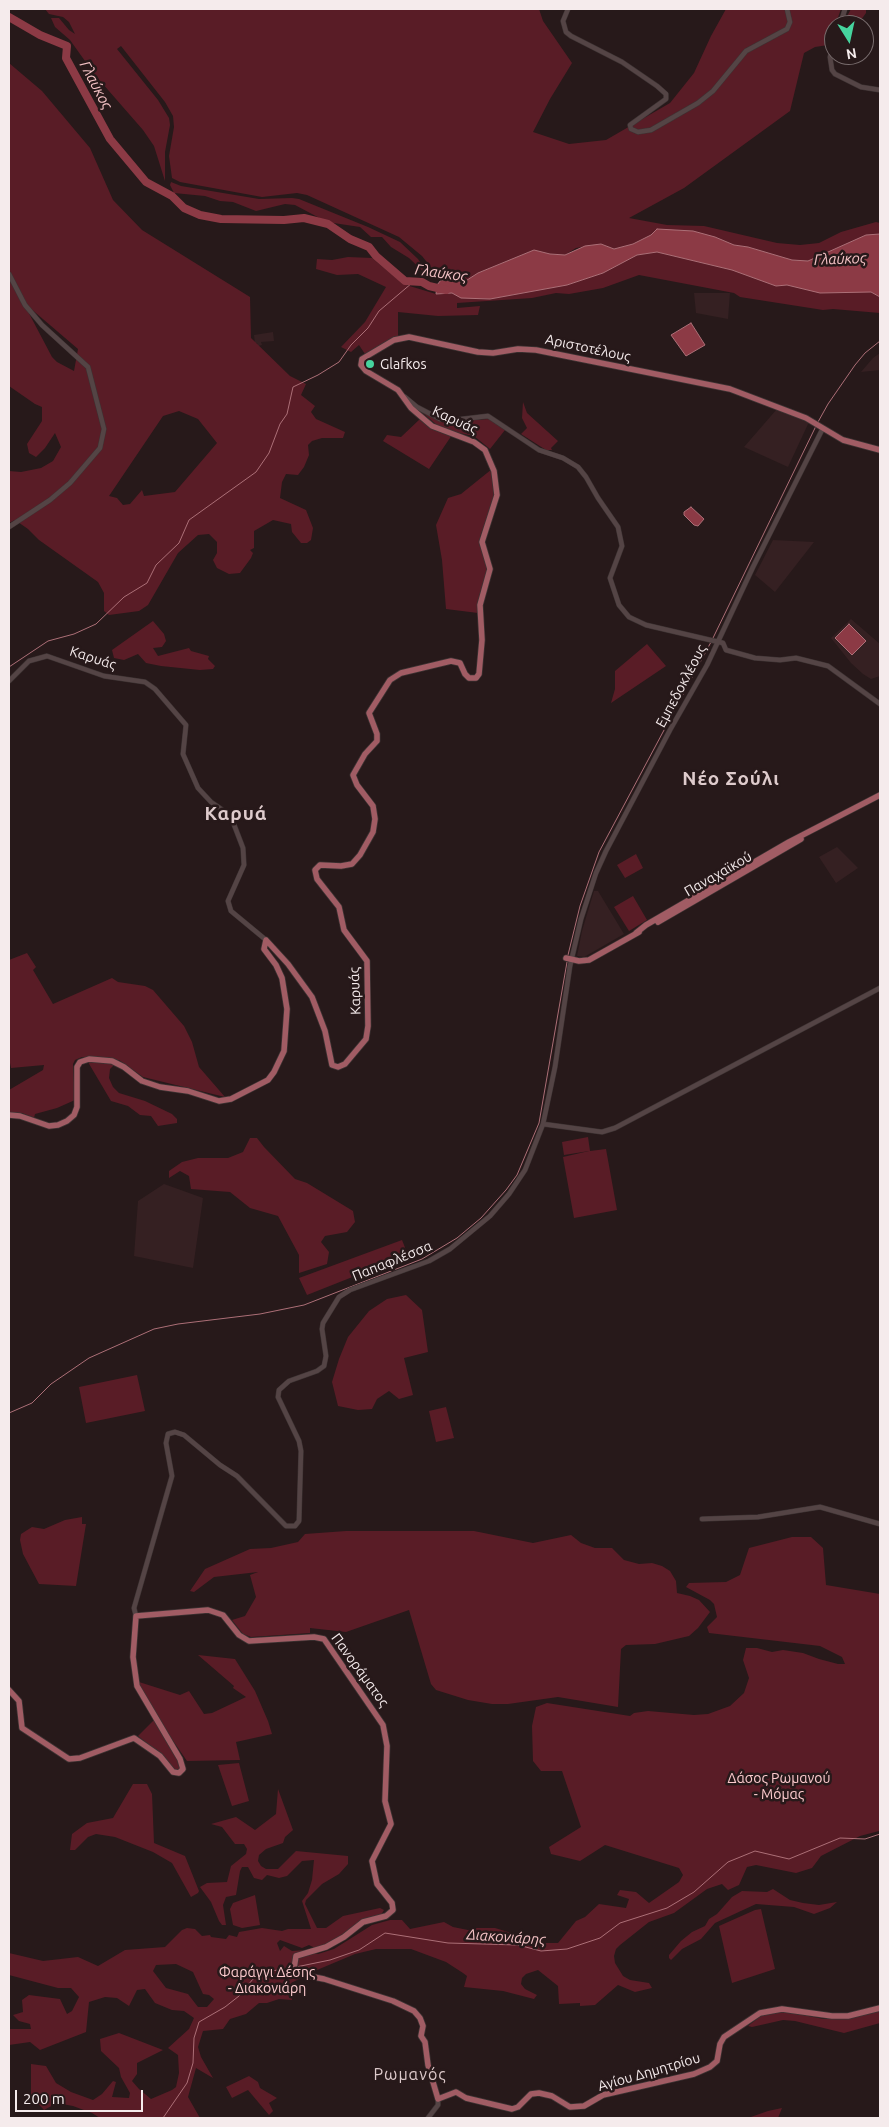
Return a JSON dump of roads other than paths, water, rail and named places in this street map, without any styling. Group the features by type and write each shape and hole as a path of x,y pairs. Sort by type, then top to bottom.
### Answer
{"main road":[{"name":"Αριστοτέλους","path":"361,360 386,344 408,337 478,352 494,353 518,349 536,350 728,389 812,421 822,428"},
{"name":"Καρυάς","path":"266,940 288,964 312,997 325,1031 330,1063 338,1067 345,1064 367,1037 367,962 344,930 338,904 317,879 315,870 320,864 341,866 352,864 360,855 373,832 375,820 373,806 357,785 353,775 365,754 377,742 377,734 369,713 390,680 401,673 450,661 460,663 469,678 476,678 479,674 482,640 480,605 490,569 482,546 482,538 497,495 494,471 485,450 474,442 432,426 411,408 398,390 366,371 361,365 361,360"},
{"path":"822,428 844,440 880,450"},
{"name":"Παναχαϊκού","path":"569,958 579,961 589,960 789,842 880,795"},
{"path":"9,1115 20,1116 48,1126 58,1125 67,1121 76,1110 77,1067 81,1061 92,1058 115,1062 140,1080 149,1084 188,1090 217,1101 225,1100 256,1087 271,1077 278,1066 285,1047 287,1014 286,995 276,965 264,949 266,940"},
{"name":"Πανοράματος","path":"136,1616 208,1610 222,1615 239,1635 249,1641 321,1637 326,1641 356,1688 382,1722 387,1746 384,1801 391,1824 372,1861 377,1884 392,1904 393,1911 386,1916 363,1922 344,1937 326,1947 296,1956 294,1967 298,1974 324,1979 393,2001 414,2011 420,2018 423,2026 421,2036 425,2042 428,2065 438,2099"},
{"path":"9,1690 19,1701 22,1728 68,1758 80,1758 134,1738 160,1756 173,1772 180,1772 183,1767 180,1759 136,1686 134,1622 136,1616"},
{"name":"Αγίου Δημητρίου","path":"438,2099 456,2092 466,2098 512,2109 518,2107 531,2094 542,2093 552,2096 570,2107 584,2106 603,2095 694,2074 710,2067 717,2061 720,2044 724,2037 760,2013 782,2009 832,2016 848,2016 880,2008"}],"street":[{"path":"568,9 562,21 566,32 570,36 615,58 666,94 666,99 630,125 631,129 638,132 651,130 698,103 712,91 746,51 786,29 790,22 787,9"},
{"path":"831,65 835,74 861,87 880,90"},
{"path":"9,274 26,305 42,324 88,367 104,429 102,442 96,454 70,483 50,500 9,527"},
{"path":"404,396 417,407 440,419 454,420 488,416 539,450 573,463 586,477 598,498 618,525 622,544 610,578 617,601 623,612 646,625 718,641 724,644 726,650"},
{"name":"Εμπεδοκλέους","path":"569,958 596,873 606,851 670,730 702,676 753,566 822,428"},
{"path":"714,649 757,658 780,660 796,658 828,666 880,704"},
{"name":"Καρυάς","path":"9,681 14,678 23,665 34,658 49,656 108,677 147,683 155,689 185,724 187,729 183,754 198,788 211,802 224,811 233,822 243,848 244,865 228,901 231,911 266,940"},
{"name":"Παπαφλέσσα","path":"136,1616 134,1608 172,1476 166,1443 168,1434 175,1432 184,1435 220,1465 237,1476 286,1526 292,1527 298,1524 301,1446 278,1397 279,1390 289,1381 314,1372 324,1366 326,1356 322,1329 326,1318 339,1297 350,1290 429,1261 450,1248 490,1216 509,1194 524,1170 543,1124 555,1067 569,958"},
{"path":"543,1124 602,1132 612,1129 880,988"},
{"path":"702,1519 758,1517 820,1507 880,1524"},
{"path":"428,2118 438,2105 438,2099"}],"water":[{"path":"657,229 693,231 734,245 748,247 792,260 808,261 866,235 880,234 880,297 871,292 820,293 787,285 776,286 732,270 657,252 637,255 603,273 567,285 490,299 461,298 452,293 436,294 437,285 441,280 464,282 478,273 534,250 565,255 585,246 601,244 614,249 633,244 651,235"},
{"path":"691,323 705,345 686,356 671,335"},
{"path":"691,507 704,519 698,526 694,525 684,515 684,512"},
{"path":"849,624 866,641 852,655 835,638"}],"waterway":[{"name":"Γλαύκος","path":"9,17 40,35 67,46 66,58 110,139 146,182 172,196 184,208 200,215 221,219 284,220 304,218 328,224 350,239 369,247 376,256 405,281 422,282 429,286 446,290"},
{"path":"9,667 48,641 74,634 96,624 124,597 147,583 156,565 179,543 189,520 256,472 269,453 280,424 287,414 293,387 339,362 351,345 368,328 379,311 412,283"},
{"path":"818,422 855,365 865,353 880,341"},
{"path":"713,638 816,426"},
{"path":"568,955 580,906 599,852 711,642"},
{"path":"9,1413 32,1403 51,1384 89,1358 154,1329 178,1324 260,1314 304,1305 422,1259 457,1238 481,1218 517,1175 539,1123 567,962"},
{"name":"Διακονιάρης","path":"296,1967 330,1960 359,1950 385,1933 448,1943 518,1945 541,1951 567,1949 600,1938 620,1923 667,1908 694,1892 728,1862 755,1851 789,1859 840,1838 865,1839 880,1834"},
{"name":"Διακονιάρης","path":"163,2118 187,2083 193,2063 194,2038 199,2022 225,2007 239,1996 253,1979 271,1971 292,1968"}],"place":[{"name":"Glafkos","path":"370,364"}],"district":[{"name":"Νέο Σούλι","path":"731,779"},
{"name":"Καρυά","path":"236,814"},
{"name":"Ρωμανός","path":"410,2075"}],"park label":[{"name":"Δάσος Ρωμανού - Μόμας","path":"779,1786"},
{"name":"Φαράγγι Δέσης - Διακονιάρη","path":"267,1980"}]}
